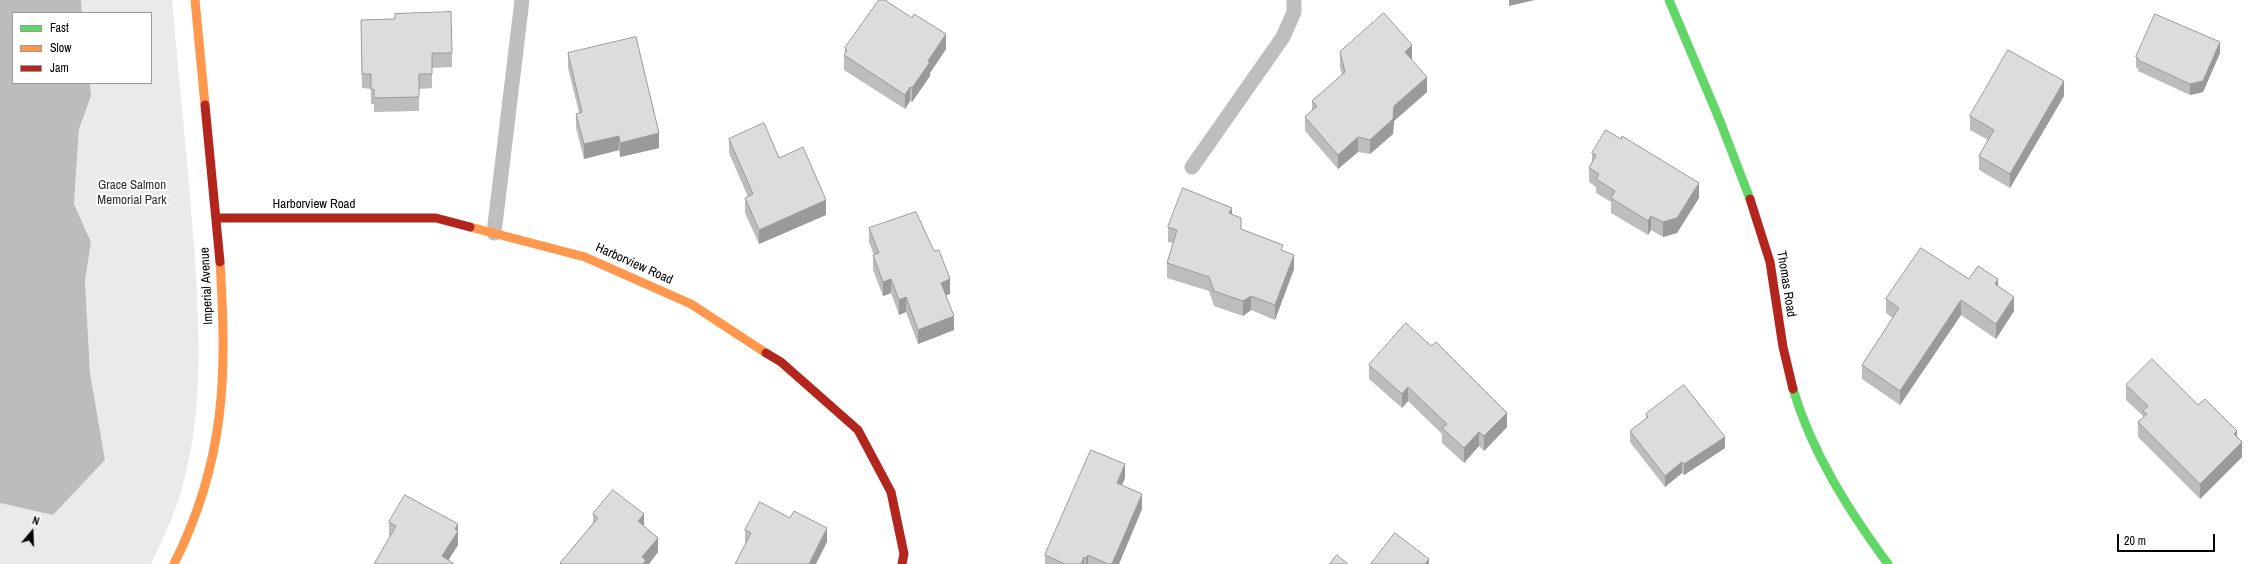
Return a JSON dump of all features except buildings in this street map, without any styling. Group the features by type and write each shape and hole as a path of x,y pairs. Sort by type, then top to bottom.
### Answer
{"street":[{"name":"Imperial Avenue","path":"174,564 195,519 206,488 213,460 220,413 223,365 222,308 216,218 195,0"},
{"name":"Thomas Road","path":"1669,0 1728,138 1760,226 1773,280 1785,361 1800,410 1814,442 1851,510 1888,564"},
{"name":"Harborview Road","path":"216,218 436,218 585,257 691,304 780,362 858,430 891,492 904,554 902,564"}],"lane":[{"path":"494,233 522,0"},
{"path":"1192,167 1283,37 1294,12 1294,0"}],"green space":[{"name":"Grace Salmon Memorial Park","path":"81,0 172,0 192,215 197,304 198,391 191,448 179,500 151,564 0,564 0,503 53,515 105,460 90,373 85,281 91,242 74,204 79,129 91,96 90,84 152,84 152,12 82,12"}],"shaded area":[{"path":"0,0 81,0 82,12 12,12 12,84 90,84 91,96 79,129 74,204 91,242 85,281 90,373 105,460 53,515 0,503"}],"traffic: fast":[{"path":"1669,0 1720,121 1750,199"},
{"path":"1793,389 1810,436 1821,459 1859,523 1888,564"}],"traffic: slow":[{"path":"195,0 205,105"},
{"path":"470,227 585,257 691,304 766,353"},
{"path":"174,564 191,526 204,489 213,453 219,416 223,342 220,262"}],"traffic: jam":[{"path":"205,105 220,262"},
{"path":"1750,199 1770,262 1783,347 1793,389"},
{"path":"216,218 436,218 470,227"},
{"path":"766,353 781,362 858,430 891,492 904,554 902,564"}]}
